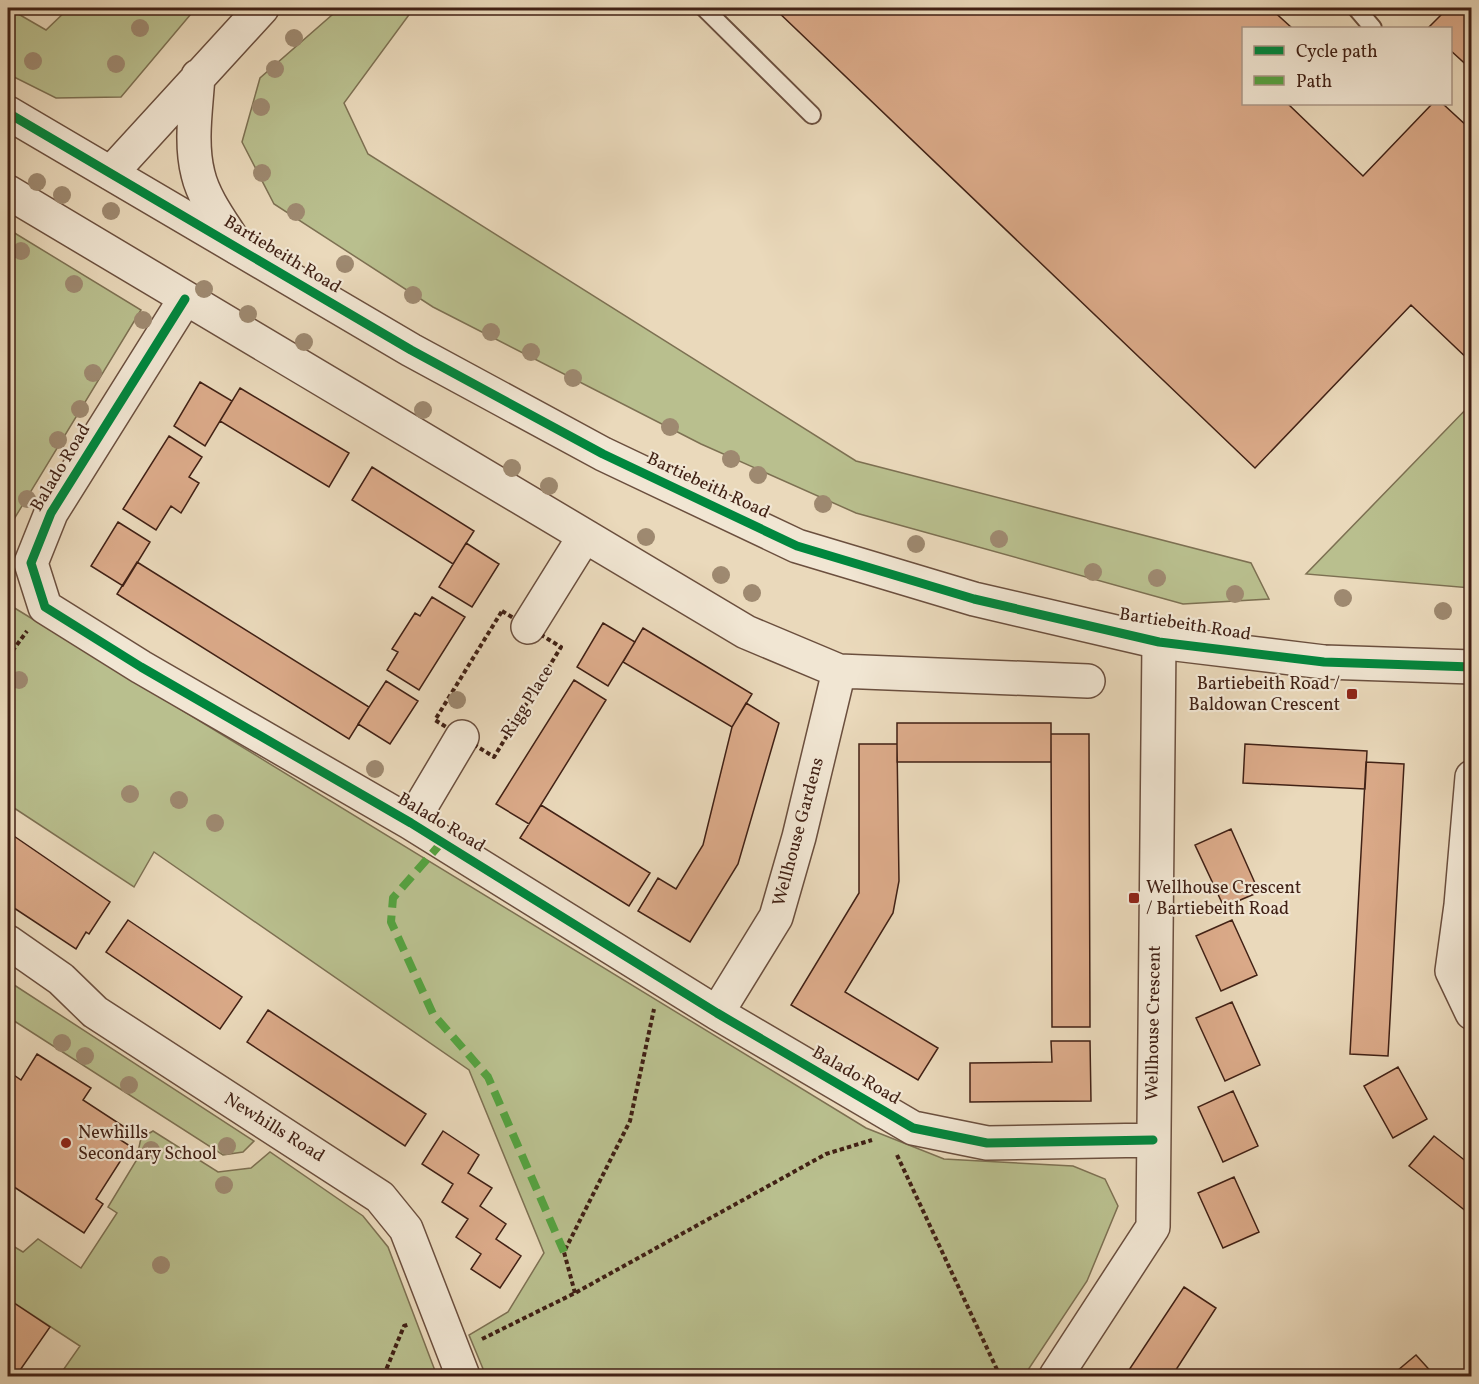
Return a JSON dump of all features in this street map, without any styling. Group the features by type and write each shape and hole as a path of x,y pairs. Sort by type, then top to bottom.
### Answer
{"street":[{"path":"111,173 262,8"},
{"path":"198,76 194,132 198,174 210,202 238,248"},
{"name":"Bartiebeith Road","path":"8,114 411,350 603,454 797,546 974,599 1159,642 1324,662 1472,667"},
{"path":"8,192 746,632 839,671 1088,681"},
{"name":"Balado Road","path":"185,299 51,513 31,563 45,607 141,667 411,823 717,1013 901,1132 987,1143 1153,1140"},
{"path":"528,627 584,537"},
{"name":"Wellhouse Crescent","path":"1056,1377 1153,1227 1159,642"},
{"name":"Wellhouse Gardens","path":"717,1013 776,916 799,837 839,671"},
{"path":"411,823 462,737"},
{"path":"1472,777 1461,905 1452,970 1472,1013"},
{"name":"Newhills Road","path":"8,942 61,979 95,1011 380,1197 406,1229 459,1365"}],"lane":[{"path":"704,8 812,116"},
{"path":"1356,8 1372,27"}],"path":[{"path":"575,1293 564,1252 630,1120 661,979"},
{"path":"459,1365 575,1293 826,1154 901,1132 1000,1377"},
{"path":"386,1377 386,1370 404,1326 438,1311"}],"green space":[{"path":"8,8 46,30 69,8 196,8 121,97 56,98 8,74"},
{"path":"340,8 414,8 344,103 368,154 856,461 1251,563 1269,599 1183,604 856,513 701,444 433,307 274,204 242,142 260,78"},
{"path":"8,229 141,310 8,529"},
{"path":"1471,404 1471,588 1306,574"},
{"path":"8,604 866,1128 944,1159 1073,1166 1105,1179 1118,1206 1087,1281 1024,1376 486,1376 469,1335 508,1312 544,1253 469,1070 154,852 134,887 8,804"},
{"path":"8,981 254,1141 243,1152 223,1155 8,1017"},
{"path":"153,1131 218,1172 251,1168 270,1152 363,1216 388,1247 437,1376 59,1376 80,1346 8,1299 8,1243 23,1252 38,1239 81,1268 117,1213 108,1207 136,1161 141,1138"}],"building":[{"path":"774,8 1270,8 1291,27 1242,27 1242,105 1289,105 1363,176 1431,105 1444,105 1468,127 1472,123 1472,363 1411,305 1255,468"},
{"path":"1448,8 1472,8 1472,70 1452,52 1452,27 1429,27"},
{"path":"200,382 232,401 205,446 174,426"},
{"path":"240,388 349,453 329,487 220,421"},
{"path":"169,436 202,457 189,477 199,483 181,513 171,506 156,530 123,509"},
{"path":"372,467 474,531 453,564 352,500"},
{"path":"118,522 150,542 123,586 91,566"},
{"path":"466,543 499,564 472,607 439,587"},
{"path":"137,562 369,707 349,739 117,594"},
{"path":"432,597 465,617 419,690 387,670 398,652 392,649 415,613 420,616"},
{"path":"603,623 635,642 608,686 577,667"},
{"path":"643,628 752,694 732,727 623,662"},
{"path":"574,680 606,700 529,824 496,804"},
{"path":"386,681 418,701 390,744 358,724"},
{"path":"746,703 779,723 738,864 690,942 638,911 658,878 676,889 703,845 732,727"},
{"path":"897,723 1051,723 1051,762 897,762"},
{"path":"1051,734 1089,734 1090,1027 1052,1027"},
{"path":"859,744 897,744 899,881 893,913 845,992 938,1048 918,1080 791,1005 859,893"},
{"path":"1245,744 1367,751 1365,789 1243,783"},
{"path":"1366,762 1404,764 1388,1056 1350,1054"},
{"path":"541,805 650,873 629,906 520,838"},
{"path":"1231,829 1259,892 1224,907 1195,845"},
{"path":"8,832 110,902 89,934 86,932 76,949 8,904"},
{"path":"128,920 242,997 220,1029 106,952"},
{"path":"1232,920 1257,975 1221,991 1196,936"},
{"path":"1232,1002 1260,1065 1225,1081 1196,1018"},
{"path":"268,1010 426,1114 405,1146 247,1042"},
{"path":"1051,1041 1090,1041 1091,1101 970,1102 970,1063 1052,1062"},
{"name":"Newhills Secondary School","path":"37,1054 91,1088 83,1100 126,1128 119,1139 130,1146 96,1199 103,1204 84,1233 8,1183 8,1071 21,1080"},
{"path":"1398,1067 1427,1119 1393,1138 1364,1086"},
{"path":"1233,1091 1258,1146 1223,1162 1198,1107"},
{"path":"443,1131 479,1155 468,1173 492,1188 480,1206 506,1224 496,1239 521,1256 500,1288 471,1269 481,1254 456,1237 468,1219 442,1202 453,1184 422,1164"},
{"path":"1434,1136 1472,1166 1472,1216 1409,1166"},
{"path":"1234,1177 1259,1232 1223,1248 1198,1193"},
{"path":"1184,1287 1216,1308 1172,1376 1125,1376"},
{"path":"8,1299 50,1327 16,1376 8,1376"},
{"path":"1416,1355 1435,1376 1391,1376"}],"marked path":[{"path":"442,842 393,898 391,922 433,1014 488,1077 564,1252"}],"cycle path":[{"path":"8,113 411,350 603,454 797,546 974,599 1159,642 1324,662 1472,667"},
{"path":"185,299 51,513 31,563 45,607 141,667 411,823 717,1013 913,1128 987,1143 1153,1140"}],"place":[{"name":"Bartiebeith Road / Baldowan Crescent","path":"1352,694"},
{"name":"Wellhouse Crescent / Bartiebeith Road","path":"1134,898"},
{"name":"Newhills Secondary School","path":"66,1143"}]}
